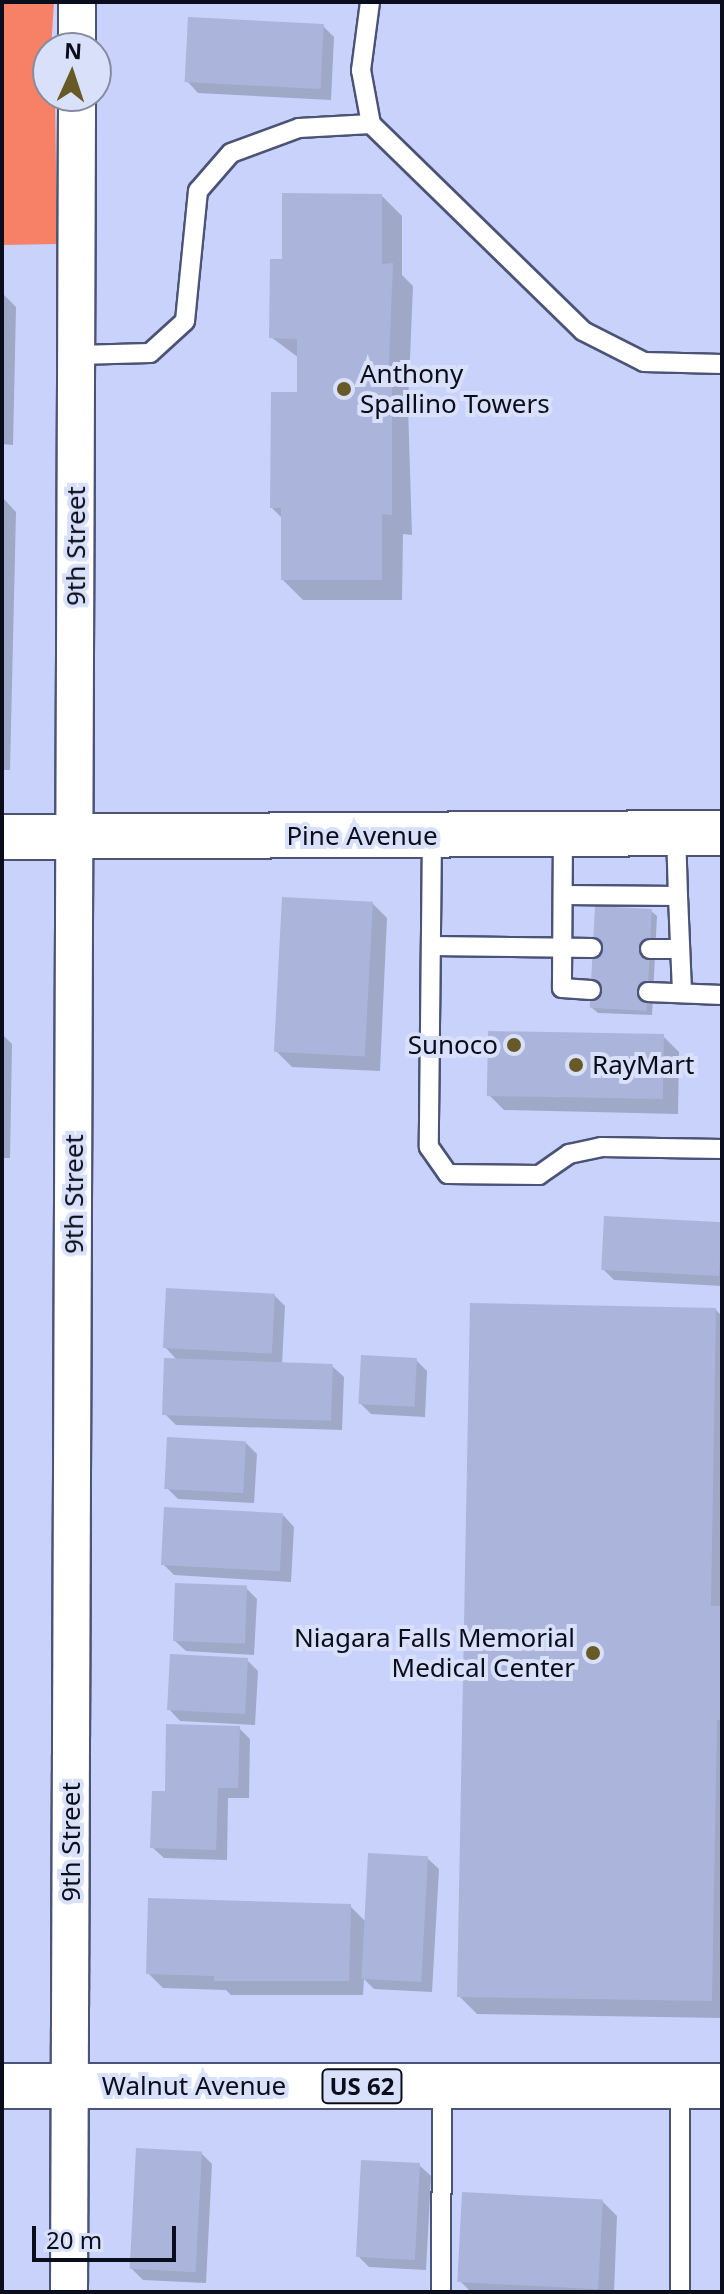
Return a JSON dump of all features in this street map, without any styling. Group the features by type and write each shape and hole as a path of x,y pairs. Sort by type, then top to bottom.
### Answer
{"main road":[{"name":"Pine Avenue","path":"2,837 722,833"},
{"name":"Walnut Avenue","path":"2,2086 701,2086"}],"street":[{"path":"77,2 77,32"},
{"name":"9th Street","path":"69,2292 77,112"}],"lane":[{"path":"370,2 361,70 371,124 583,331 644,362 722,364"},
{"path":"77,355 150,353 185,321 198,191 231,153 299,128 371,124"},
{"path":"563,834 562,988 591,990"},
{"path":"676,834 682,993"},
{"path":"432,835 429,1147 448,1174 539,1175 569,1154 601,1147 722,1149"},
{"path":"564,895 678,896"},
{"path":"431,946 592,948"},
{"path":"650,949 680,949"},
{"path":"648,992 722,995"},
{"path":"441,2292 442,2086"},
{"path":"680,2292 701,2086"}],"shaded area":[{"path":"2,2 54,2 52,32 32,32 32,112 55,112 57,244 2,245"}],"building":[{"path":"188,17 324,24 320,89 185,82"},
{"name":"Anthony Spallino Towers","path":"282,193 382,194 382,264 393,263 388,387 392,387 392,515 382,514 382,580 281,580 281,508 270,508 271,392 297,392 297,339 269,338 270,259 282,259"},
{"path":"282,897 373,902 365,1057 274,1052"},
{"path":"595,906 652,909 647,1011 590,1008"},
{"name":"RayMart","path":"488,1031 664,1034 663,1099 487,1096"},
{"path":"604,1216 722,1222 719,1276 601,1270"},
{"path":"166,1288 275,1294 272,1354 163,1348"},
{"name":"Niagara Falls Memorial Medical Center","path":"470,1303 716,1308 711,1606 722,1606 722,1720 717,1720 712,2001 457,1997"},
{"path":"361,1355 417,1358 414,1407 358,1404"},
{"path":"164,1358 333,1364 331,1421 162,1415"},
{"path":"167,1437 246,1441 243,1493 164,1489"},
{"path":"164,1507 283,1513 280,1571 161,1565"},
{"path":"175,1583 247,1586 245,1643 173,1641"},
{"path":"170,1654 248,1658 245,1714 167,1710"},
{"path":"166,1724 240,1726 238,1788 218,1788 216,1850 150,1848 152,1791 165,1791"},
{"path":"368,1853 428,1856 421,1982 361,1979"},
{"path":"148,1898 351,1904 349,1981 214,1981 214,1976 146,1974"},
{"path":"136,2148 202,2151 196,2272 130,2269"},
{"path":"361,2160 420,2163 415,2260 356,2257"},
{"path":"462,2192 603,2199 598,2289 457,2282"}],"place":[{"name":"Anthony Spallino Towers","path":"344,389"},
{"name":"Sunoco","path":"514,1045"},
{"name":"RayMart","path":"576,1065"},
{"name":"Niagara Falls Memorial Medical Center","path":"593,1653"}]}
